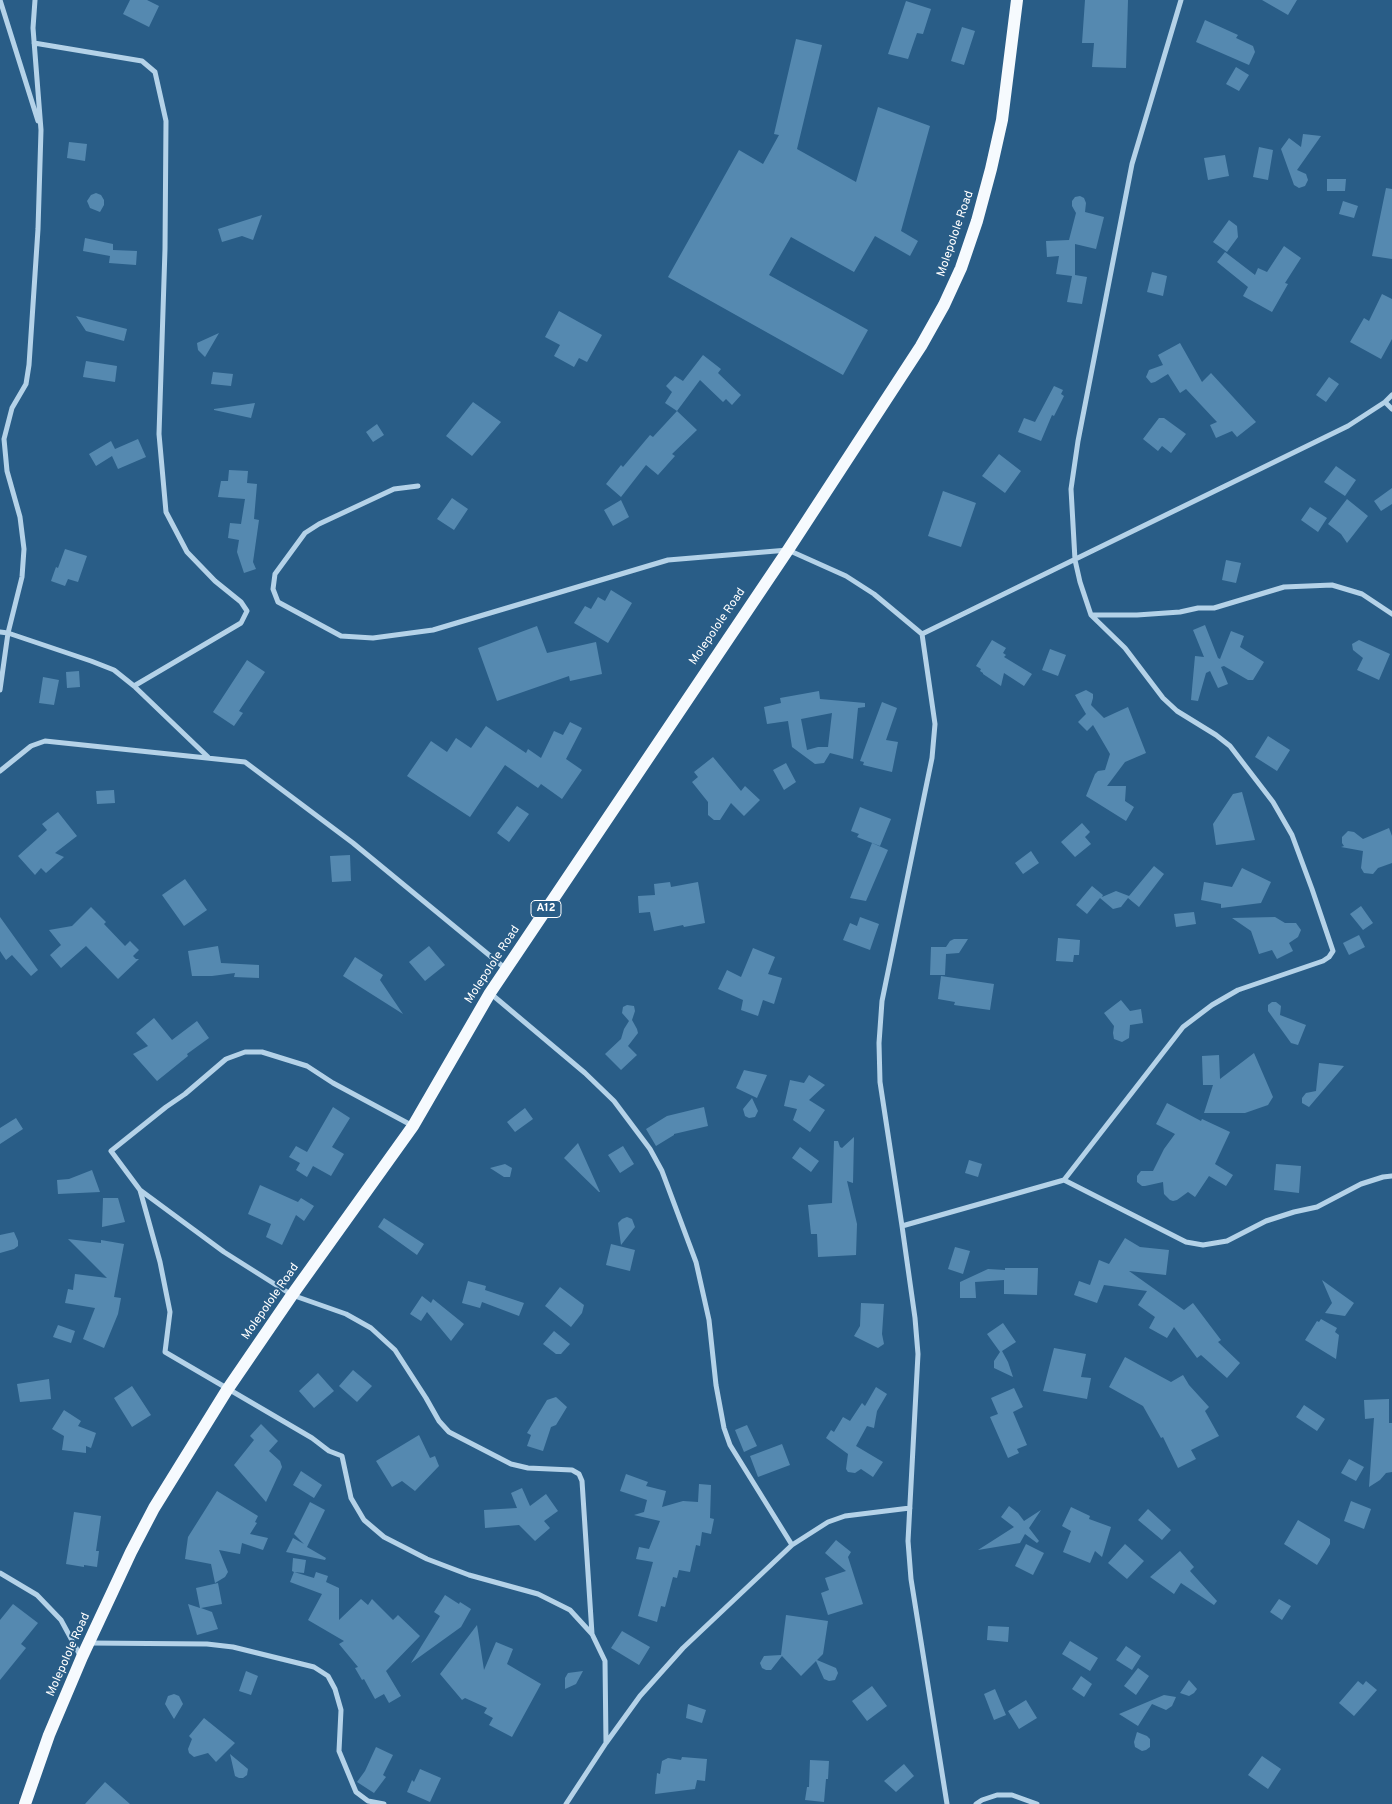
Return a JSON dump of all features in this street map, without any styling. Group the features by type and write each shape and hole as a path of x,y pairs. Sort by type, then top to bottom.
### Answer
{"main road":[{"name":"Molepolole Road","path":"24,1804 49,1736 88,1643 154,1508 228,1390 292,1295 413,1126 490,993 788,550 921,346 944,305 961,268 977,221 1002,120 1018,0"}],"street":[{"path":"0,690 8,633 22,577 24,549 20,517 7,471 4,439 12,408 26,384 29,365 38,229 41,130 33,28 35,0"},
{"path":"902,1226 1064,1180 1183,1028 1212,1005 1238,990 1324,961 1329,958 1333,951 1292,835 1273,802 1230,746 1178,711 1163,698 1125,648 1091,615 1075,560 1071,489 1078,441 1132,164 1181,0"},
{"path":"1,4 41,130"},
{"path":"34,43 142,61 155,72 166,121 165,249 159,434 166,512 187,552 215,581 241,602 247,611 241,622 134,686"},
{"path":"922,634 1348,426 1385,402 1392,395"},
{"path":"1385,402 1392,409"},
{"path":"418,486 394,489 319,524 305,533 275,574 273,589 278,602 341,636 373,638 433,630 668,560 788,550 846,576 874,594 922,634 935,724 932,758 882,1001 879,1043 880,1082 915,1318 918,1354 908,1541 911,1579 948,1804"},
{"path":"1091,615 1151,615 1198,608 1214,608 1284,587 1332,585 1362,594 1392,614"},
{"path":"0,632 8,633 114,670 134,686 208,758"},
{"path":"0,771 31,746 45,741 245,762 272,784 354,843 506,969"},
{"path":"490,993 585,1073 614,1101 650,1149 662,1171 696,1262 709,1320 716,1385 724,1428 730,1445 792,1546"},
{"path":"413,1126 333,1083 307,1066 262,1052 245,1052 226,1059 185,1094 111,1151 140,1190 224,1252 292,1295 346,1314 370,1328 395,1350 439,1421 449,1432 511,1464 528,1468 572,1470 579,1474 582,1481 592,1634"},
{"path":"1064,1180 1186,1242 1203,1245 1227,1241 1266,1221 1317,1207 1361,1184 1392,1176"},
{"path":"140,1190 166,1285 170,1312 165,1352 312,1438 329,1451 342,1456 351,1498 364,1520 384,1536 427,1559 469,1575 546,1598 570,1610 592,1634 604,1661 606,1743"},
{"path":"566,1804 640,1696 683,1648 792,1546 828,1522 845,1516 910,1508"},
{"path":"0,1573 37,1595 61,1620 82,1657"},
{"path":"88,1643 207,1644 233,1647 314,1667 328,1676 335,1689 341,1710 339,1752 356,1792 368,1801 384,1804"},
{"path":"976,1804 997,1795 1012,1794 1037,1804"}],"building":[{"path":"130,0 147,0 159,6 149,27 123,14"},
{"path":"1085,0 1128,0 1126,68 1092,67 1094,43 1082,43"},
{"path":"1262,0 1297,0 1288,15"},
{"path":"906,1 931,9 923,34 917,33 908,59 888,54"},
{"path":"1205,20 1238,35 1236,38 1253,46 1255,52 1249,65 1196,42"},
{"path":"962,27 975,31 964,65 951,61"},
{"path":"796,39 822,45 797,149 856,182 878,107 930,126 901,231 918,241 910,256 875,236 854,272 791,237 769,275 868,330 843,375 668,277 739,150 763,164 779,135 774,134"},
{"path":"1236,67 1249,75 1239,91 1226,84"},
{"path":"1303,134 1321,136 1297,170 1306,174 1308,180 1305,186 1299,188 1294,185 1281,149 1289,138 1301,147"},
{"path":"69,142 87,144 85,161 67,158"},
{"path":"1259,147 1273,150 1268,180 1253,177"},
{"path":"1225,155 1229,176 1208,180 1204,158"},
{"path":"1327,179 1346,179 1345,191 1327,191"},
{"path":"1386,188 1392,189 1392,259 1372,256"},
{"path":"96,193 101,195 104,200 104,205 100,212 90,208 87,201 91,195"},
{"path":"1080,196 1084,198 1086,203 1085,212 1104,217 1096,249 1075,244 1075,275 1087,277 1082,304 1067,302 1072,276 1056,274 1059,256 1047,257 1046,241 1069,240 1076,213 1072,206 1072,201 1075,197"},
{"path":"1343,201 1358,206 1354,218 1339,214"},
{"path":"262,215 253,240 242,236 222,242 218,229"},
{"path":"1229,220 1237,226 1238,237 1227,252 1213,242"},
{"path":"85,238 113,244 113,250 137,251 136,265 109,263 110,256 83,251"},
{"path":"1284,246 1301,258 1285,283 1288,284 1272,312 1243,296 1248,287 1217,262 1225,252 1255,275 1258,268 1267,272"},
{"path":"1152,272 1167,276 1163,296 1147,292"},
{"path":"1382,294 1392,299 1392,339 1381,359 1350,342 1364,318 1369,321"},
{"path":"559,311 602,335 587,362 579,358 574,367 554,356 560,345 545,337"},
{"path":"76,316 127,329 124,341 86,331"},
{"path":"219,333 205,357 198,350 197,343"},
{"path":"1180,343 1202,382 1211,373 1256,422 1237,437 1232,431 1216,438 1210,425 1217,422 1186,389 1180,393 1168,374 1151,383 1146,377 1149,370 1163,365 1158,355"},
{"path":"703,355 721,369 718,373 741,395 732,405 726,399 723,402 700,380 677,411 665,403 672,392 666,386 675,376 683,381"},
{"path":"86,361 117,366 115,382 83,377"},
{"path":"213,372 233,374 231,386 211,384"},
{"path":"1329,377 1339,384 1326,402 1316,395"},
{"path":"1054,386 1063,390 1061,394 1064,396 1054,416 1052,415 1041,441 1018,432 1024,418 1035,422"},
{"path":"473,402 501,422 472,456 446,436"},
{"path":"255,403 251,418 214,410 214,409"},
{"path":"677,411 697,430 672,454 675,456 658,475 646,465 621,497 606,484 621,465 623,467 650,435 653,437"},
{"path":"1159,418 1164,418 1186,434 1171,453 1162,446 1158,451 1143,439"},
{"path":"377,424 384,435 373,442 366,432"},
{"path":"138,439 146,457 118,469 112,456 96,466 89,454 111,441 115,449"},
{"path":"999,454 1021,471 1005,493 982,476"},
{"path":"1336,466 1356,480 1345,496 1324,482"},
{"path":"229,470 248,471 247,483 257,484 254,519 259,520 253,562 256,569 244,573 237,552 239,540 228,538 230,523 241,524 245,499 218,497 221,481 228,481"},
{"path":"1392,488 1392,504 1381,511 1374,501"},
{"path":"943,491 976,503 961,547 928,536"},
{"path":"452,498 468,509 454,530 437,519"},
{"path":"1347,499 1368,516 1347,543 1341,534 1328,524"},
{"path":"621,500 629,517 613,526 604,510"},
{"path":"1310,507 1327,518 1318,532 1301,520"},
{"path":"65,549 87,556 78,582 68,579 65,586 51,581"},
{"path":"1226,560 1241,563 1236,583 1222,580"},
{"path":"611,590 632,603 608,643 574,623 585,606 591,609 598,597 605,601"},
{"path":"1205,625 1218,658 1220,659 1231,631 1244,636 1240,647 1264,662 1253,680 1248,680 1224,666 1221,667 1228,684 1218,688 1210,671 1206,673 1198,701 1191,700 1195,656 1204,657 1193,630"},
{"path":"537,626 547,653 596,642 602,674 570,681 569,676 497,701 478,648"},
{"path":"992,640 1006,648 1003,653 1006,655 1004,657 1032,674 1024,686 1004,673 1001,686 983,674 980,671 981,669 976,666"},
{"path":"1359,640 1390,654 1379,680 1357,670 1363,658 1353,650 1352,644"},
{"path":"1050,649 1066,655 1058,676 1042,670"},
{"path":"247,660 265,672 239,711 243,713 234,726 213,712"},
{"path":"79,671 80,687 67,688 66,672"},
{"path":"43,677 59,680 54,705 39,703"},
{"path":"1086,690 1093,694 1091,705 1104,718 1128,707 1146,753 1125,762 1107,786 1126,786 1125,801 1134,807 1126,821 1086,796 1095,774 1098,771 1105,770 1110,754 1093,725 1087,731 1078,722 1086,714 1075,695"},
{"path":"819,691 820,699 865,703 865,707 858,708 853,759 830,753 824,763 815,764 792,747 788,721 767,724 764,707 781,703 780,698","holes":["832,713 828,747 807,750 801,719"]},
{"path":"882,702 897,708 886,740 898,742 892,772 863,765 864,762 860,761"},
{"path":"570,722 582,728 566,759 582,770 562,799 541,784 538,788 505,765 470,817 407,776 431,741 447,752 456,738 471,748 486,726 526,753 528,749 541,758 554,731 563,735"},
{"path":"1268,736 1290,750 1277,771 1255,757"},
{"path":"713,757 741,791 745,786 760,800 744,816 731,803 720,820 714,820 708,815 708,802 692,782 698,777 694,772"},
{"path":"786,763 796,782 784,790 773,770"},
{"path":"114,790 115,803 97,804 96,791"},
{"path":"1242,792 1255,840 1216,845 1213,824 1233,794"},
{"path":"517,806 529,814 509,842 497,833"},
{"path":"860,807 891,819 880,846 857,837 859,834 851,831"},
{"path":"58,812 77,836 55,853 64,857 46,873 41,868 35,875 18,856 47,830 42,824"},
{"path":"1082,823 1090,832 1085,837 1091,844 1075,857 1061,842"},
{"path":"1389,828 1392,836 1392,863 1378,868 1373,874 1364,873 1361,868 1363,851 1341,847 1344,846 1342,837 1348,831 1354,832 1363,839"},
{"path":"872,843 888,850 866,901 850,898"},
{"path":"1031,851 1039,863 1023,874 1015,863"},
{"path":"350,855 351,881 332,882 330,856"},
{"path":"1154,866 1164,874 1139,907 1128,898 1121,907 1113,909 1100,898 1087,914 1076,905 1092,886 1103,895 1102,897 1116,891 1129,896"},
{"path":"1242,868 1271,882 1261,903 1221,908 1221,904 1201,900 1204,882 1232,887"},
{"path":"185,879 207,910 184,926 162,895"},
{"path":"670,882 671,887 698,882 705,923 654,931 650,912 639,913 638,896 655,895 654,884"},
{"path":"1361,906 1373,923 1363,930 1350,914"},
{"path":"91,907 125,946 130,941 139,950 133,956 139,959 118,979 86,946 61,968 50,955 61,945 49,930 72,926"},
{"path":"1194,912 1196,924 1176,927 1174,914"},
{"path":"0,917 38,970 31,976 12,955 6,960 0,951"},
{"path":"860,917 879,924 870,950 843,940 850,923 857,926"},
{"path":"1275,917 1285,923 1296,923 1301,930 1298,937 1289,943 1293,951 1277,959 1272,950 1259,954 1251,931 1232,918"},
{"path":"1359,935 1365,947 1349,955 1343,943"},
{"path":"1058,938 1080,940 1079,955 1074,955 1073,962 1056,961"},
{"path":"954,939 968,939 959,953 946,954 945,975 930,975 931,947 946,947"},
{"path":"218,946 221,963 259,965 259,978 234,977 235,973 192,976 188,951"},
{"path":"429,946 445,965 425,981 409,962"},
{"path":"753,948 775,957 768,974 782,978 774,1004 763,1000 758,1016 741,1010 743,1000 718,989 727,970 741,977"},
{"path":"355,957 383,975 380,980 403,1014 343,976"},
{"path":"941,976 994,984 990,1010 954,1005 955,1002 938,999"},
{"path":"1121,1000 1130,1011 1141,1009 1143,1023 1130,1025 1129,1038 1122,1042 1114,1039 1114,1026 1104,1013"},
{"path":"1276,1002 1281,1006 1280,1015 1306,1025 1298,1045 1291,1043 1268,1011 1268,1005"},
{"path":"627,1005 634,1006 635,1011 632,1020 638,1033 628,1046 637,1055 621,1070 605,1054 621,1039 629,1021 622,1013 623,1007"},
{"path":"154,1018 172,1040 197,1021 209,1038 187,1054 188,1056 157,1081 133,1054 148,1046 136,1033"},
{"path":"1254,1053 1273,1097 1268,1105 1245,1113 1204,1113 1213,1085 1203,1085 1202,1056 1219,1055 1220,1079"},
{"path":"1319,1063 1344,1066 1309,1107 1302,1103 1302,1098 1306,1093 1316,1091"},
{"path":"744,1070 767,1075 757,1098 736,1088"},
{"path":"809,1075 825,1085 809,1100 825,1110 810,1132 793,1120 797,1109 784,1106 790,1080 804,1083"},
{"path":"752,1098 758,1111 755,1117 749,1118 745,1116 743,1109"},
{"path":"1167,1103 1201,1121 1202,1119 1230,1132 1215,1164 1233,1175 1226,1186 1209,1176 1195,1197 1188,1192 1173,1201 1164,1194 1163,1182 1142,1186 1137,1182 1137,1176 1141,1171 1153,1171 1164,1149 1175,1134 1156,1124"},
{"path":"333,1107 350,1118 332,1147 344,1154 331,1176 313,1166 307,1177 296,1170 300,1163 289,1157 296,1146 307,1152"},
{"path":"704,1107 708,1126 674,1134 656,1146 646,1129 667,1116"},
{"path":"525,1108 533,1119 515,1132 507,1122"},
{"path":"16,1118 23,1129 0,1144 0,1128"},
{"path":"854,1137 853,1183 847,1181 857,1224 856,1255 818,1257 817,1234 811,1234 808,1205 832,1203 834,1141 838,1141 842,1148"},
{"path":"578,1143 600,1192 564,1158"},
{"path":"623,1146 634,1164 620,1173 608,1155"},
{"path":"800,1147 819,1161 811,1172 792,1158"},
{"path":"969,1160 982,1164 978,1177 965,1173"},
{"path":"505,1164 512,1168 510,1177 504,1177 490,1168"},
{"path":"1276,1164 1301,1166 1299,1193 1274,1190"},
{"path":"92,1170 100,1192 58,1194 57,1180 69,1179"},
{"path":"260,1185 298,1202 301,1198 314,1206 304,1221 296,1215 282,1245 266,1237 271,1224 248,1214"},
{"path":"103,1198 118,1198 125,1222 102,1227"},
{"path":"627,1217 632,1219 635,1227 621,1245 618,1223"},
{"path":"384,1218 424,1244 417,1255 378,1227"},
{"path":"14,1232 18,1246 0,1253 0,1235"},
{"path":"1125,1238 1140,1247 1169,1250 1166,1275 1129,1271 1184,1310 1193,1303 1221,1340 1218,1342 1240,1363 1227,1378 1201,1355 1197,1358 1174,1327 1167,1338 1149,1328 1155,1317 1138,1305 1147,1291 1104,1285 1097,1303 1074,1295 1079,1281 1090,1285 1099,1260 1109,1264"},
{"path":"68,1239 101,1243 101,1240 124,1244 114,1297 121,1298 118,1314 104,1348 83,1339 95,1308 65,1303 68,1289 73,1290 75,1274 107,1278"},
{"path":"611,1244 635,1250 630,1271 606,1265"},
{"path":"955,1247 970,1251 963,1274 948,1269"},
{"path":"1005,1268 1038,1268 1037,1295 1004,1294 1004,1280 975,1282 976,1298 960,1298 960,1282 988,1269 1005,1270"},
{"path":"1322,1280 1354,1303 1345,1316 1325,1313 1332,1303"},
{"path":"468,1281 486,1286 485,1290 524,1303 519,1316 482,1302 480,1308 462,1303"},
{"path":"560,1287 584,1305 582,1313 571,1327 545,1306"},
{"path":"422,1296 431,1303 433,1299 464,1324 451,1341 427,1312 421,1321 410,1314"},
{"path":"861,1303 884,1304 882,1334 884,1344 878,1348 854,1336 860,1326"},
{"path":"1321,1319 1337,1328 1335,1332 1339,1335 1336,1359 1305,1340 1317,1321 1319,1322"},
{"path":"1003,1323 1016,1342 1002,1351 1013,1377 994,1368 994,1361 1000,1352 987,1334"},
{"path":"58,1325 75,1331 71,1343 53,1337"},
{"path":"554,1331 570,1344 561,1354 556,1354 543,1344"},
{"path":"1054,1348 1086,1354 1081,1377 1091,1378 1087,1399 1043,1391"},
{"path":"1125,1357 1171,1382 1183,1375 1189,1385 1209,1407 1205,1411 1219,1436 1191,1450 1196,1459 1178,1468 1163,1437 1161,1438 1143,1406 1109,1387"},
{"path":"353,1370 372,1386 357,1402 339,1386"},
{"path":"318,1373 334,1391 314,1408 299,1391"},
{"path":"49,1379 51,1399 20,1402 17,1384"},
{"path":"132,1386 151,1415 132,1427 114,1398"},
{"path":"876,1387 887,1394 877,1411 874,1428 867,1426 856,1446 883,1462 873,1477 861,1469 855,1473 848,1472 846,1469 848,1454 826,1438 831,1430 834,1432 843,1417 850,1421 862,1403 865,1406"},
{"path":"1014,1388 1023,1407 1013,1412 1027,1445 1017,1449 1019,1453 1008,1458 990,1417 998,1414 991,1398"},
{"path":"556,1397 567,1407 556,1425 551,1427 543,1451 527,1446 531,1435 527,1433 547,1400"},
{"path":"1389,1399 1389,1423 1392,1423 1392,1472 1386,1473 1380,1480 1369,1487 1374,1418 1365,1419 1364,1400"},
{"path":"1304,1405 1325,1419 1317,1431 1296,1417"},
{"path":"64,1410 81,1421 78,1426 96,1433 91,1448 86,1446 86,1453 62,1450 64,1436 52,1429"},
{"path":"261,1424 278,1441 269,1451 280,1461 282,1467 266,1502 234,1465 254,1440 250,1436"},
{"path":"747,1425 757,1446 744,1452 735,1430"},
{"path":"419,1435 430,1458 435,1456 439,1466 415,1491 402,1481 392,1487 376,1461"},
{"path":"782,1444 790,1465 758,1477 750,1456"},
{"path":"1349,1459 1364,1467 1356,1481 1341,1473"},
{"path":"301,1471 322,1485 314,1498 293,1485"},
{"path":"626,1474 648,1482 646,1486 666,1491 662,1507 683,1501 698,1502 699,1484 711,1485 710,1518 714,1519 711,1534 702,1532 700,1546 696,1545 690,1572 679,1570 677,1578 673,1577 665,1607 661,1606 657,1622 638,1616 653,1562 636,1559 639,1547 649,1549 660,1521 634,1515 644,1512 647,1500 620,1491"},
{"path":"522,1488 530,1506 546,1494 558,1511 544,1521 550,1528 535,1541 519,1525 485,1528 484,1510 517,1508 511,1493"},
{"path":"217,1491 258,1516 255,1522 257,1523 250,1534 268,1538 263,1550 242,1543 240,1554 219,1550 228,1572 225,1577 215,1583 211,1564 185,1559 188,1537"},
{"path":"1351,1501 1371,1509 1364,1529 1344,1521"},
{"path":"310,1502 325,1510 307,1547 326,1558 325,1560 286,1552 293,1538 304,1544 294,1534"},
{"path":"1009,1506 1024,1521 1041,1510 1029,1528 1039,1541 1037,1543 1025,1534 1020,1543 978,1550 1014,1527 1001,1517"},
{"path":"1071,1507 1090,1516 1089,1519 1111,1527 1102,1557 1095,1551 1090,1563 1063,1552 1071,1531 1062,1526"},
{"path":"1148,1509 1171,1530 1162,1540 1138,1520"},
{"path":"74,1512 101,1516 96,1551 99,1551 97,1567 66,1564"},
{"path":"1298,1520 1330,1539 1330,1544 1317,1565 1284,1544"},
{"path":"836,1540 851,1552 848,1557 863,1604 828,1615 821,1593 829,1590 825,1578 846,1571 825,1553"},
{"path":"1026,1544 1044,1553 1033,1575 1015,1566"},
{"path":"1125,1544 1144,1561 1127,1579 1108,1563"},
{"path":"1180,1551 1194,1567 1190,1571 1217,1601 1214,1605 1181,1583 1174,1594 1150,1577"},
{"path":"293,1558 306,1560 304,1573 292,1571"},
{"path":"294,1572 314,1578 316,1572 328,1576 326,1582 339,1588 339,1620 361,1599 368,1605 372,1599 393,1620 398,1615 420,1636 386,1671 401,1696 389,1703 384,1694 375,1699 364,1679 362,1680 355,1668 358,1667 339,1644 344,1641 308,1620 322,1594 290,1582"},
{"path":"218,1583 222,1604 201,1608 212,1612 218,1629 197,1635 188,1604 200,1608 196,1588"},
{"path":"445,1595 471,1609 461,1627 411,1663 440,1616 434,1612"},
{"path":"1279,1599 1291,1606 1282,1620 1270,1612"},
{"path":"13,1604 38,1623 21,1644 26,1648 0,1680 0,1620"},
{"path":"786,1615 828,1621 823,1654 817,1660 836,1668 838,1673 835,1680 829,1681 824,1679 816,1661 801,1676 782,1656 771,1670 762,1668 760,1663 764,1656 781,1655"},
{"path":"477,1625 484,1670 496,1642 513,1649 507,1664 541,1684 512,1737 489,1725 493,1718 484,1713 487,1708 465,1698 462,1700 440,1674"},
{"path":"988,1626 1009,1627 1008,1642 987,1640"},
{"path":"622,1631 650,1647 639,1665 611,1648"},
{"path":"1070,1641 1098,1658 1090,1671 1062,1654"},
{"path":"1126,1646 1141,1656 1132,1670 1116,1660"},
{"path":"1138,1668 1149,1676 1136,1695 1124,1686"},
{"path":"246,1671 258,1676 251,1695 239,1691"},
{"path":"583,1671 576,1684 565,1689 565,1678 568,1673"},
{"path":"1081,1676 1092,1684 1084,1697 1072,1689"},
{"path":"1189,1680 1197,1689 1189,1696 1180,1693"},
{"path":"1358,1681 1363,1685 1366,1681 1377,1690 1354,1716 1339,1703"},
{"path":"872,1686 887,1706 867,1721 852,1701"},
{"path":"995,1689 1006,1715 994,1720 984,1694"},
{"path":"174,1694 179,1696 183,1704 174,1719 165,1704 168,1696"},
{"path":"1164,1695 1176,1697 1172,1706 1166,1710 1152,1704 1138,1726 1119,1714"},
{"path":"1026,1700 1037,1718 1019,1729 1008,1711"},
{"path":"688,1704 706,1710 702,1723 686,1718"},
{"path":"204,1718 235,1743 216,1762 208,1753 194,1757 189,1753 188,1749 192,1739 189,1736"},
{"path":"1137,1732 1150,1739 1150,1747 1146,1750 1142,1751 1135,1747 1134,1742"},
{"path":"376,1747 393,1755 383,1775 386,1777 374,1793 357,1782 365,1771"},
{"path":"230,1754 248,1769 247,1775 243,1778 235,1776"},
{"path":"1262,1756 1281,1769 1268,1789 1248,1775"},
{"path":"682,1757 707,1759 705,1781 697,1780 695,1789 655,1794 657,1773 660,1774 662,1761 668,1758 681,1760"},
{"path":"810,1760 829,1761 824,1802 805,1800 807,1787 809,1787"},
{"path":"904,1764 914,1776 896,1792 884,1781"},
{"path":"420,1769 441,1778 430,1802 407,1792 412,1780 414,1782"},
{"path":"105,1782 130,1804 85,1804"}]}
